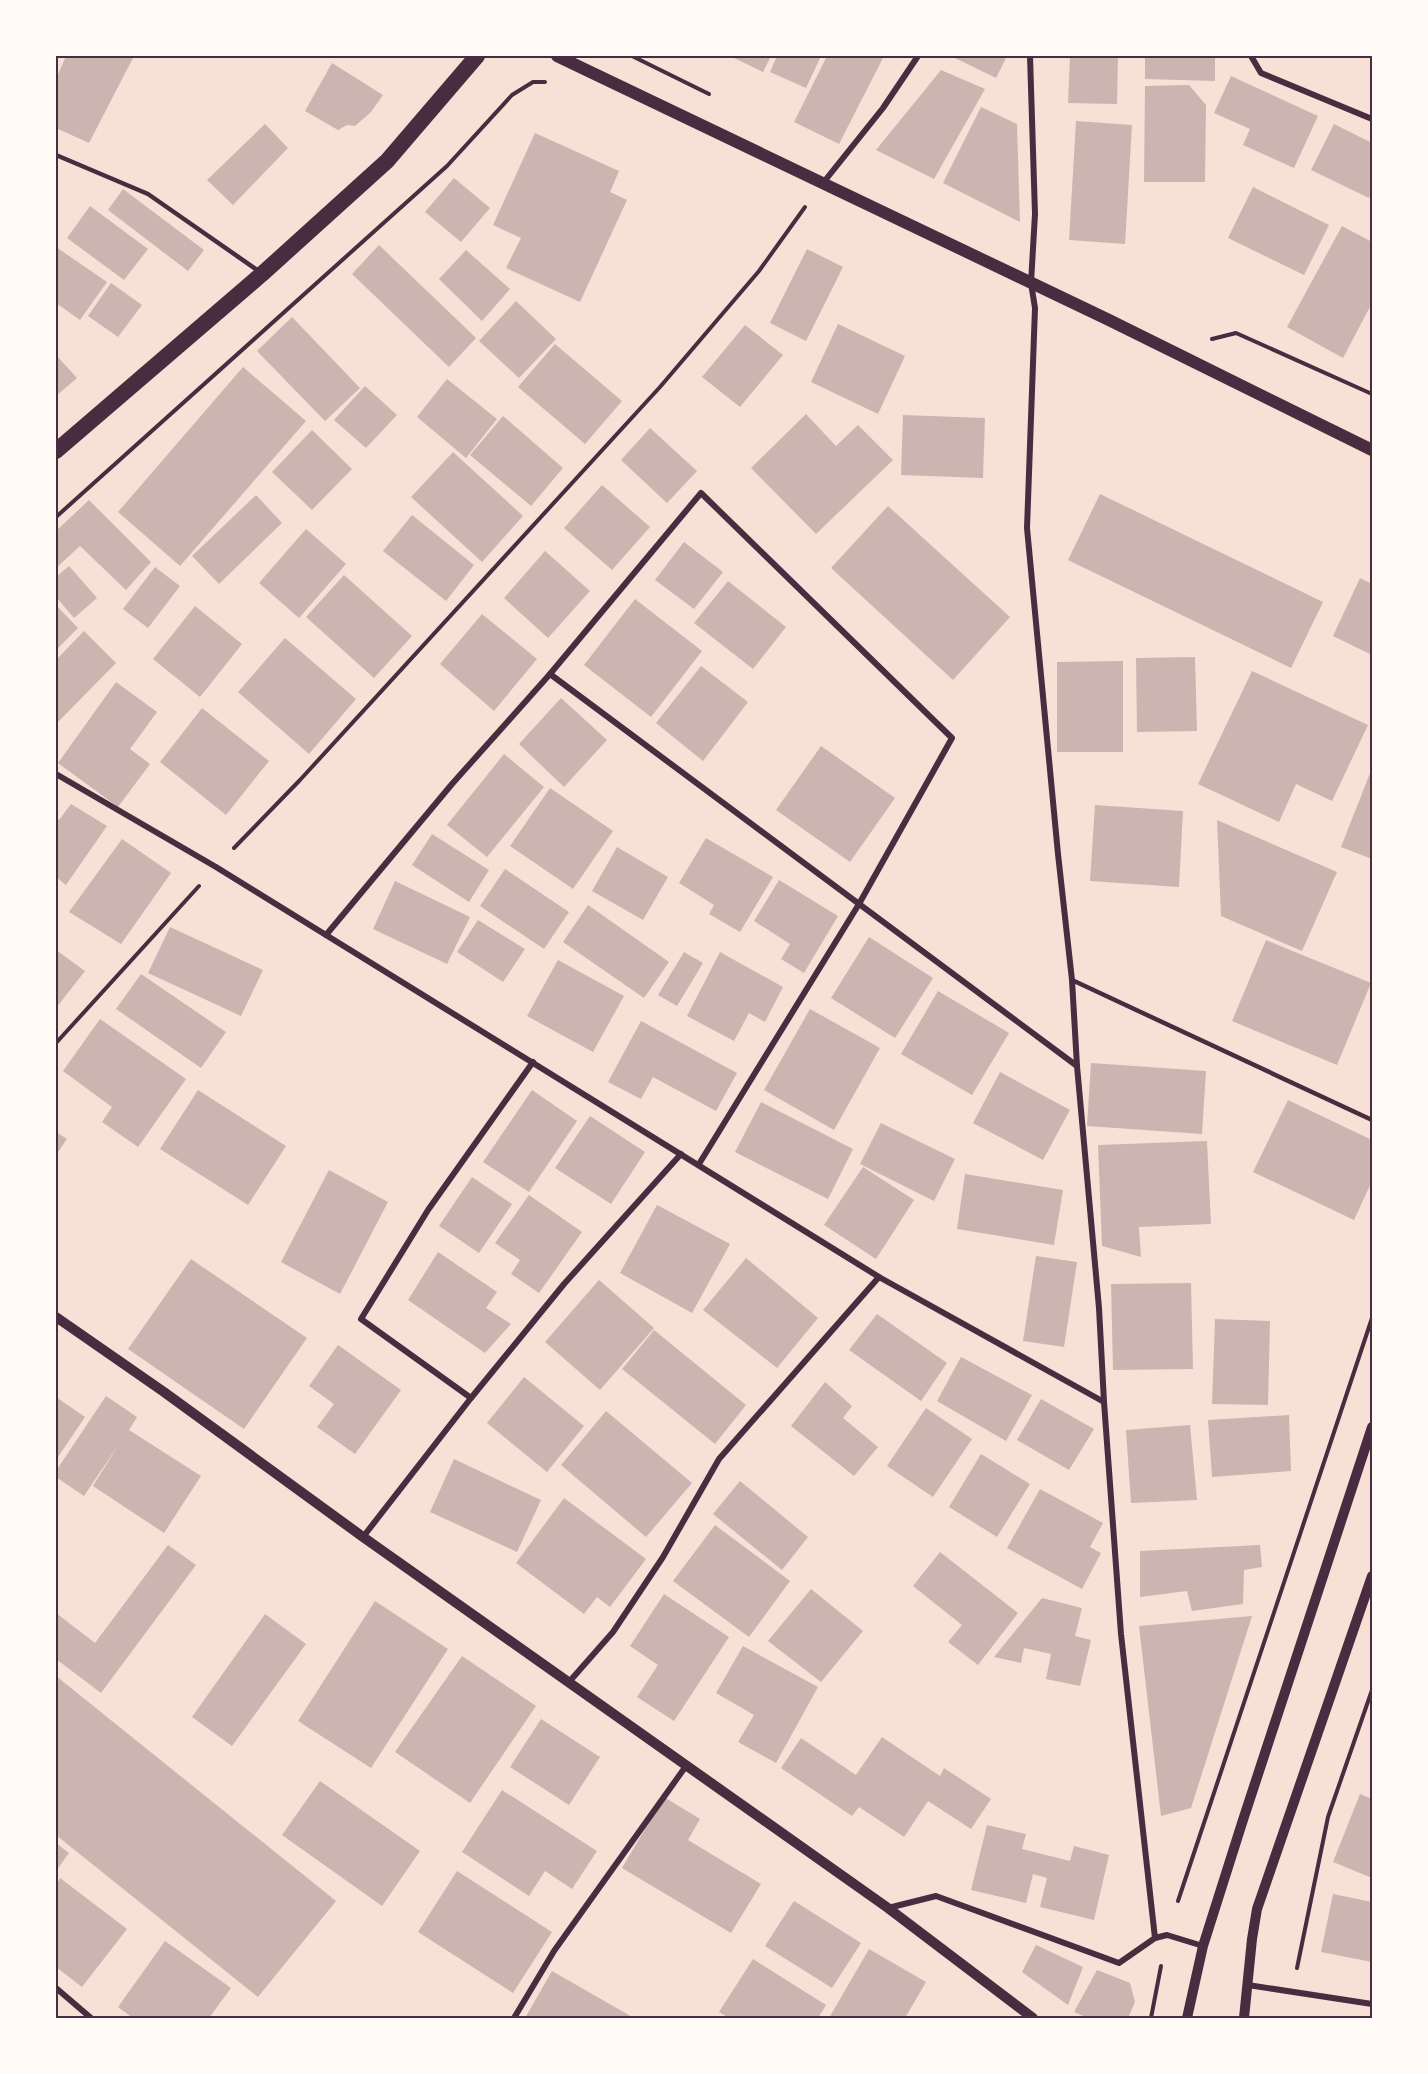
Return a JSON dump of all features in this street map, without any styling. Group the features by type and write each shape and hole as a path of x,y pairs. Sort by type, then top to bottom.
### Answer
{"highway":[{"path":"56,451 262,274 387,161 477,56"}],"main road":[{"path":"557,56 1372,450"}],"street":[{"path":"823,183 883,108 918,56"},
{"path":"1030,56 1035,214 1030,283 1035,308 1027,528 1072,980 1077,1066 1099,1308 1121,1634 1155,1938"},
{"path":"1251,56 1262,72 1372,119"},
{"path":"326,935 452,784 550,674 701,493 952,738 859,904 699,1164"},
{"path":"550,674 1077,1066"},
{"path":"56,774 216,867 879,1277 1104,1402"},
{"path":"471,1398 361,1318 428,1210 533,1062"},
{"path":"363,1537 471,1398 564,1284 681,1154"},
{"path":"569,1682 613,1632 663,1557 719,1459 879,1277"},
{"path":"56,1317 888,1908 1033,2019"},
{"path":"1187,2019 1203,1946 1372,1427"},
{"path":"1244,2019 1257,1909 1372,1576"},
{"path":"514,2019 554,1951 686,1766"},
{"path":"888,1908 936,1896 1119,1963 1155,1938 1167,1935 1203,1946"},
{"path":"1248,1985 1372,2004"},
{"path":"56,1988 91,2019"}],"lane":[{"path":"56,154 148,194 262,274"},
{"path":"1072,980 1372,1120"}],"path":[{"path":"56,518 447,166 512,95 533,82 548,82"},
{"path":"56,1043 216,867 308,772 660,387 759,271 823,183"},
{"path":"1151,2019 1167,1935 1372,1318"},
{"path":"1292,1992 1328,1817 1372,1690"}],"building":[{"path":"66,56 134,56 89,143 56,128 56,79"},
{"path":"733,56 771,56 763,72"},
{"path":"777,56 821,56 806,88 770,72"},
{"path":"827,56 884,56 839,144 794,122"},
{"path":"951,56 1007,56 996,78"},
{"path":"1070,56 1118,56 1117,104 1068,103"},
{"path":"1145,56 1215,56 1215,81 1145,79"},
{"path":"332,63 383,95 371,112 355,126 347,125 338,130 305,111"},
{"path":"941,70 985,89 934,179 876,150"},
{"path":"1231,76 1318,116 1294,168 1243,145 1250,129 1214,113"},
{"path":"1189,85 1206,105 1205,182 1144,182 1145,86"},
{"path":"981,107 1017,124 1020,222 943,183"},
{"path":"1076,121 1132,125 1125,244 1069,240"},
{"path":"265,124 288,148 233,205 207,180"},
{"path":"1334,124 1372,143 1372,192 1369,198 1311,170"},
{"path":"535,133 619,171 610,192 627,200 580,302 506,268 521,238 493,225"},
{"path":"454,178 490,208 461,242 425,212"},
{"path":"1253,187 1329,225 1304,275 1228,238"},
{"path":"123,189 204,250 188,271 108,210"},
{"path":"90,206 148,249 124,280 67,238"},
{"path":"1342,226 1372,242 1372,303 1343,358 1287,327"},
{"path":"379,245 476,338 449,367 352,274"},
{"path":"56,247 107,282 80,320 56,303"},
{"path":"807,249 843,267 806,341 770,323"},
{"path":"466,250 510,289 482,321 439,279"},
{"path":"111,283 142,305 118,337 88,316"},
{"path":"516,301 556,339 519,378 479,341"},
{"path":"292,317 360,388 325,421 257,351"},
{"path":"838,324 905,356 878,414 811,382"},
{"path":"745,325 783,355 740,407 702,377"},
{"path":"555,344 622,401 585,444 518,387"},
{"path":"56,355 77,378 56,396"},
{"path":"243,367 306,421 180,566 118,512"},
{"path":"447,379 497,419 466,458 417,417"},
{"path":"365,386 397,415 366,448 334,420"},
{"path":"806,414 836,446 858,425 893,460 816,534 751,468"},
{"path":"903,415 985,418 983,478 901,475"},
{"path":"503,416 563,468 531,506 470,455"},
{"path":"650,428 697,471 667,503 621,460"},
{"path":"312,430 352,469 312,510 272,472"},
{"path":"453,452 523,516 482,562 411,497"},
{"path":"602,485 650,527 612,570 564,528"},
{"path":"1100,494 1323,602 1291,668 1068,560"},
{"path":"256,495 282,523 219,584 192,556"},
{"path":"89,500 151,562 126,590 80,546 56,568 56,531"},
{"path":"888,506 1010,617 953,680 831,568"},
{"path":"412,515 474,565 446,601 383,551"},
{"path":"306,529 346,564 299,618 259,583"},
{"path":"684,542 723,572 694,609 655,580"},
{"path":"545,551 590,591 548,638 504,598"},
{"path":"69,566 97,598 74,618 56,597 56,577"},
{"path":"155,567 180,586 148,628 123,609"},
{"path":"344,575 412,636 374,678 306,617"},
{"path":"1360,578 1372,584 1372,655 1333,636"},
{"path":"728,581 786,627 753,669 694,623"},
{"path":"635,599 702,651 651,717 584,665"},
{"path":"56,605 78,628 56,650"},
{"path":"195,606 242,644 200,697 153,659"},
{"path":"482,614 537,659 494,711 440,664"},
{"path":"84,631 116,663 56,724 56,660"},
{"path":"285,638 356,699 309,754 238,692"},
{"path":"1195,657 1197,731 1137,732 1136,658"},
{"path":"1123,661 1123,752 1057,752 1057,662"},
{"path":"701,666 748,702 703,761 656,723"},
{"path":"1252,671 1368,725 1332,801 1296,784 1279,822 1198,784"},
{"path":"116,682 157,712 130,749 150,764 118,807 58,763"},
{"path":"561,698 607,740 564,787 519,744"},
{"path":"202,708 269,761 226,815 160,762"},
{"path":"821,746 895,798 850,862 776,810"},
{"path":"504,754 544,787 487,857 447,825"},
{"path":"1372,768 1372,859 1341,847"},
{"path":"550,788 613,831 573,889 510,846"},
{"path":"71,804 107,826 66,885 56,877 56,818 59,820"},
{"path":"1095,805 1183,811 1179,887 1090,881"},
{"path":"1217,820 1337,872 1302,951 1221,916"},
{"path":"432,834 489,870 469,902 412,865"},
{"path":"706,838 773,877 740,932 709,914 714,905 679,883"},
{"path":"122,839 171,873 121,944 69,912"},
{"path":"617,847 668,877 643,920 592,891"},
{"path":"505,869 569,912 544,949 480,906"},
{"path":"779,880 838,916 804,973 781,959 790,944 754,921"},
{"path":"395,881 470,917 447,964 373,929"},
{"path":"588,905 669,962 644,998 563,942"},
{"path":"478,920 525,949 503,982 457,952"},
{"path":"170,927 263,970 241,1016 148,973"},
{"path":"869,937 933,978 895,1038 831,998"},
{"path":"1266,940 1371,983 1337,1065 1232,1021"},
{"path":"56,950 85,971 56,1008"},
{"path":"684,952 703,963 677,1006 658,995"},
{"path":"720,952 783,987 765,1022 749,1013 734,1041 687,1016"},
{"path":"558,960 624,996 593,1052 527,1016"},
{"path":"141,974 226,1032 201,1068 116,1009"},
{"path":"938,991 1009,1033 972,1095 901,1054"},
{"path":"810,1009 880,1048 834,1130 764,1090"},
{"path":"100,1019 186,1079 138,1147 102,1122 112,1107 63,1071"},
{"path":"641,1021 737,1073 716,1111 653,1077 641,1099 608,1082"},
{"path":"1091,1063 1206,1071 1202,1134 1087,1126"},
{"path":"1000,1072 1070,1110 1043,1160 973,1123"},
{"path":"198,1090 286,1146 248,1205 160,1149"},
{"path":"532,1090 577,1121 529,1192 483,1162"},
{"path":"1288,1100 1372,1140 1372,1181 1354,1220 1253,1172"},
{"path":"761,1102 853,1149 828,1199 735,1152"},
{"path":"590,1116 645,1152 611,1204 555,1168"},
{"path":"881,1123 955,1159 934,1201 860,1164"},
{"path":"56,1132 67,1139 56,1155"},
{"path":"1207,1141 1211,1224 1139,1227 1141,1257 1102,1246 1098,1145"},
{"path":"863,1167 914,1200 876,1259 824,1225"},
{"path":"329,1170 388,1202 340,1294 281,1262"},
{"path":"965,1174 1063,1190 1054,1245 957,1229"},
{"path":"472,1177 512,1204 479,1253 439,1226"},
{"path":"529,1195 582,1232 539,1293 511,1274 520,1260 495,1243"},
{"path":"657,1205 730,1244 692,1313 620,1273"},
{"path":"438,1252 497,1292 486,1308 511,1324 485,1353 408,1300"},
{"path":"1036,1256 1077,1262 1064,1347 1023,1341"},
{"path":"746,1258 818,1318 777,1368 703,1310"},
{"path":"191,1259 307,1338 244,1429 128,1349"},
{"path":"599,1280 654,1328 600,1390 545,1342"},
{"path":"1191,1283 1193,1369 1113,1370 1111,1284"},
{"path":"877,1314 947,1363 921,1401 849,1350"},
{"path":"1215,1319 1270,1321 1268,1405 1212,1404"},
{"path":"654,1330 746,1405 715,1444 622,1369"},
{"path":"338,1345 401,1390 355,1454 317,1427 334,1404 309,1386"},
{"path":"961,1357 1032,1395 1006,1441 937,1401"},
{"path":"524,1377 584,1426 547,1472 487,1423"},
{"path":"825,1382 852,1406 843,1418 878,1447 854,1476 791,1426"},
{"path":"106,1396 137,1417 129,1430 201,1476 164,1533 93,1486 119,1444 84,1496 56,1477 56,1471"},
{"path":"56,1397 85,1417 56,1460"},
{"path":"1041,1399 1094,1429 1069,1470 1017,1440"},
{"path":"926,1408 972,1439 933,1497 887,1466"},
{"path":"606,1411 692,1483 646,1537 561,1465"},
{"path":"1289,1415 1291,1471 1212,1477 1208,1420"},
{"path":"1190,1425 1197,1500 1131,1503 1126,1430"},
{"path":"981,1454 1030,1484 997,1537 949,1507"},
{"path":"454,1459 541,1500 517,1552 430,1512"},
{"path":"740,1481 808,1537 782,1570 713,1514"},
{"path":"1040,1489 1103,1523 1090,1547 1101,1553 1082,1589 1007,1548"},
{"path":"564,1498 646,1559 610,1607 597,1597 584,1614 516,1563"},
{"path":"715,1525 790,1581 749,1637 673,1581"},
{"path":"168,1545 196,1565 101,1693 56,1659 56,1613 95,1643"},
{"path":"1260,1545 1262,1567 1244,1570 1243,1604 1192,1611 1187,1591 1140,1597 1140,1551"},
{"path":"940,1552 1018,1613 978,1665 948,1642 962,1625 913,1586"},
{"path":"811,1589 863,1631 821,1682 768,1641"},
{"path":"664,1594 729,1637 674,1721 637,1697 658,1665 630,1646"},
{"path":"1042,1598 1082,1608 1075,1636 1091,1640 1080,1686 1046,1679 1051,1654 1024,1648 1021,1663 994,1657"},
{"path":"375,1601 448,1649 371,1768 298,1721"},
{"path":"265,1614 306,1644 232,1746 192,1717"},
{"path":"1252,1616 1191,1808 1161,1816 1139,1626"},
{"path":"743,1646 818,1687 776,1763 738,1742 754,1715 716,1693"},
{"path":"462,1656 536,1706 470,1803 395,1752"},
{"path":"56,1676 336,1901 258,1997 56,1835"},
{"path":"541,1719 600,1757 569,1805 510,1767"},
{"path":"882,1737 940,1776 944,1768 991,1799 971,1829 928,1801 904,1837 859,1807 852,1816 781,1768 801,1738 856,1775"},
{"path":"320,1781 420,1851 382,1906 282,1835"},
{"path":"502,1790 597,1851 572,1889 545,1871 529,1896 462,1852"},
{"path":"1360,1794 1372,1799 1372,1878 1333,1862"},
{"path":"664,1797 700,1819 688,1840 761,1884 731,1933 622,1868"},
{"path":"987,1825 1026,1834 1022,1849 1070,1861 1074,1846 1109,1855 1094,1920 1040,1907 1047,1878 1033,1874 1026,1903 971,1890"},
{"path":"56,1843 69,1853 56,1871"},
{"path":"457,1871 552,1932 513,1993 418,1932"},
{"path":"60,1878 127,1929 82,1987 56,1967 56,1885"},
{"path":"1333,1894 1372,1902 1372,1962 1321,1952"},
{"path":"794,1901 861,1943 832,1988 765,1946"},
{"path":"165,1941 231,1988 209,2018 133,2018 118,2007"},
{"path":"1036,1945 1083,1967 1068,2005 1022,1972"},
{"path":"869,1949 926,1982 905,2018 829,2018"},
{"path":"753,1959 826,2005 818,2018 729,2018 719,2012"},
{"path":"1097,1970 1130,1983 1135,2002 1128,2018 1088,2018 1074,2012"},
{"path":"552,1971 634,2018 525,2018"}]}
